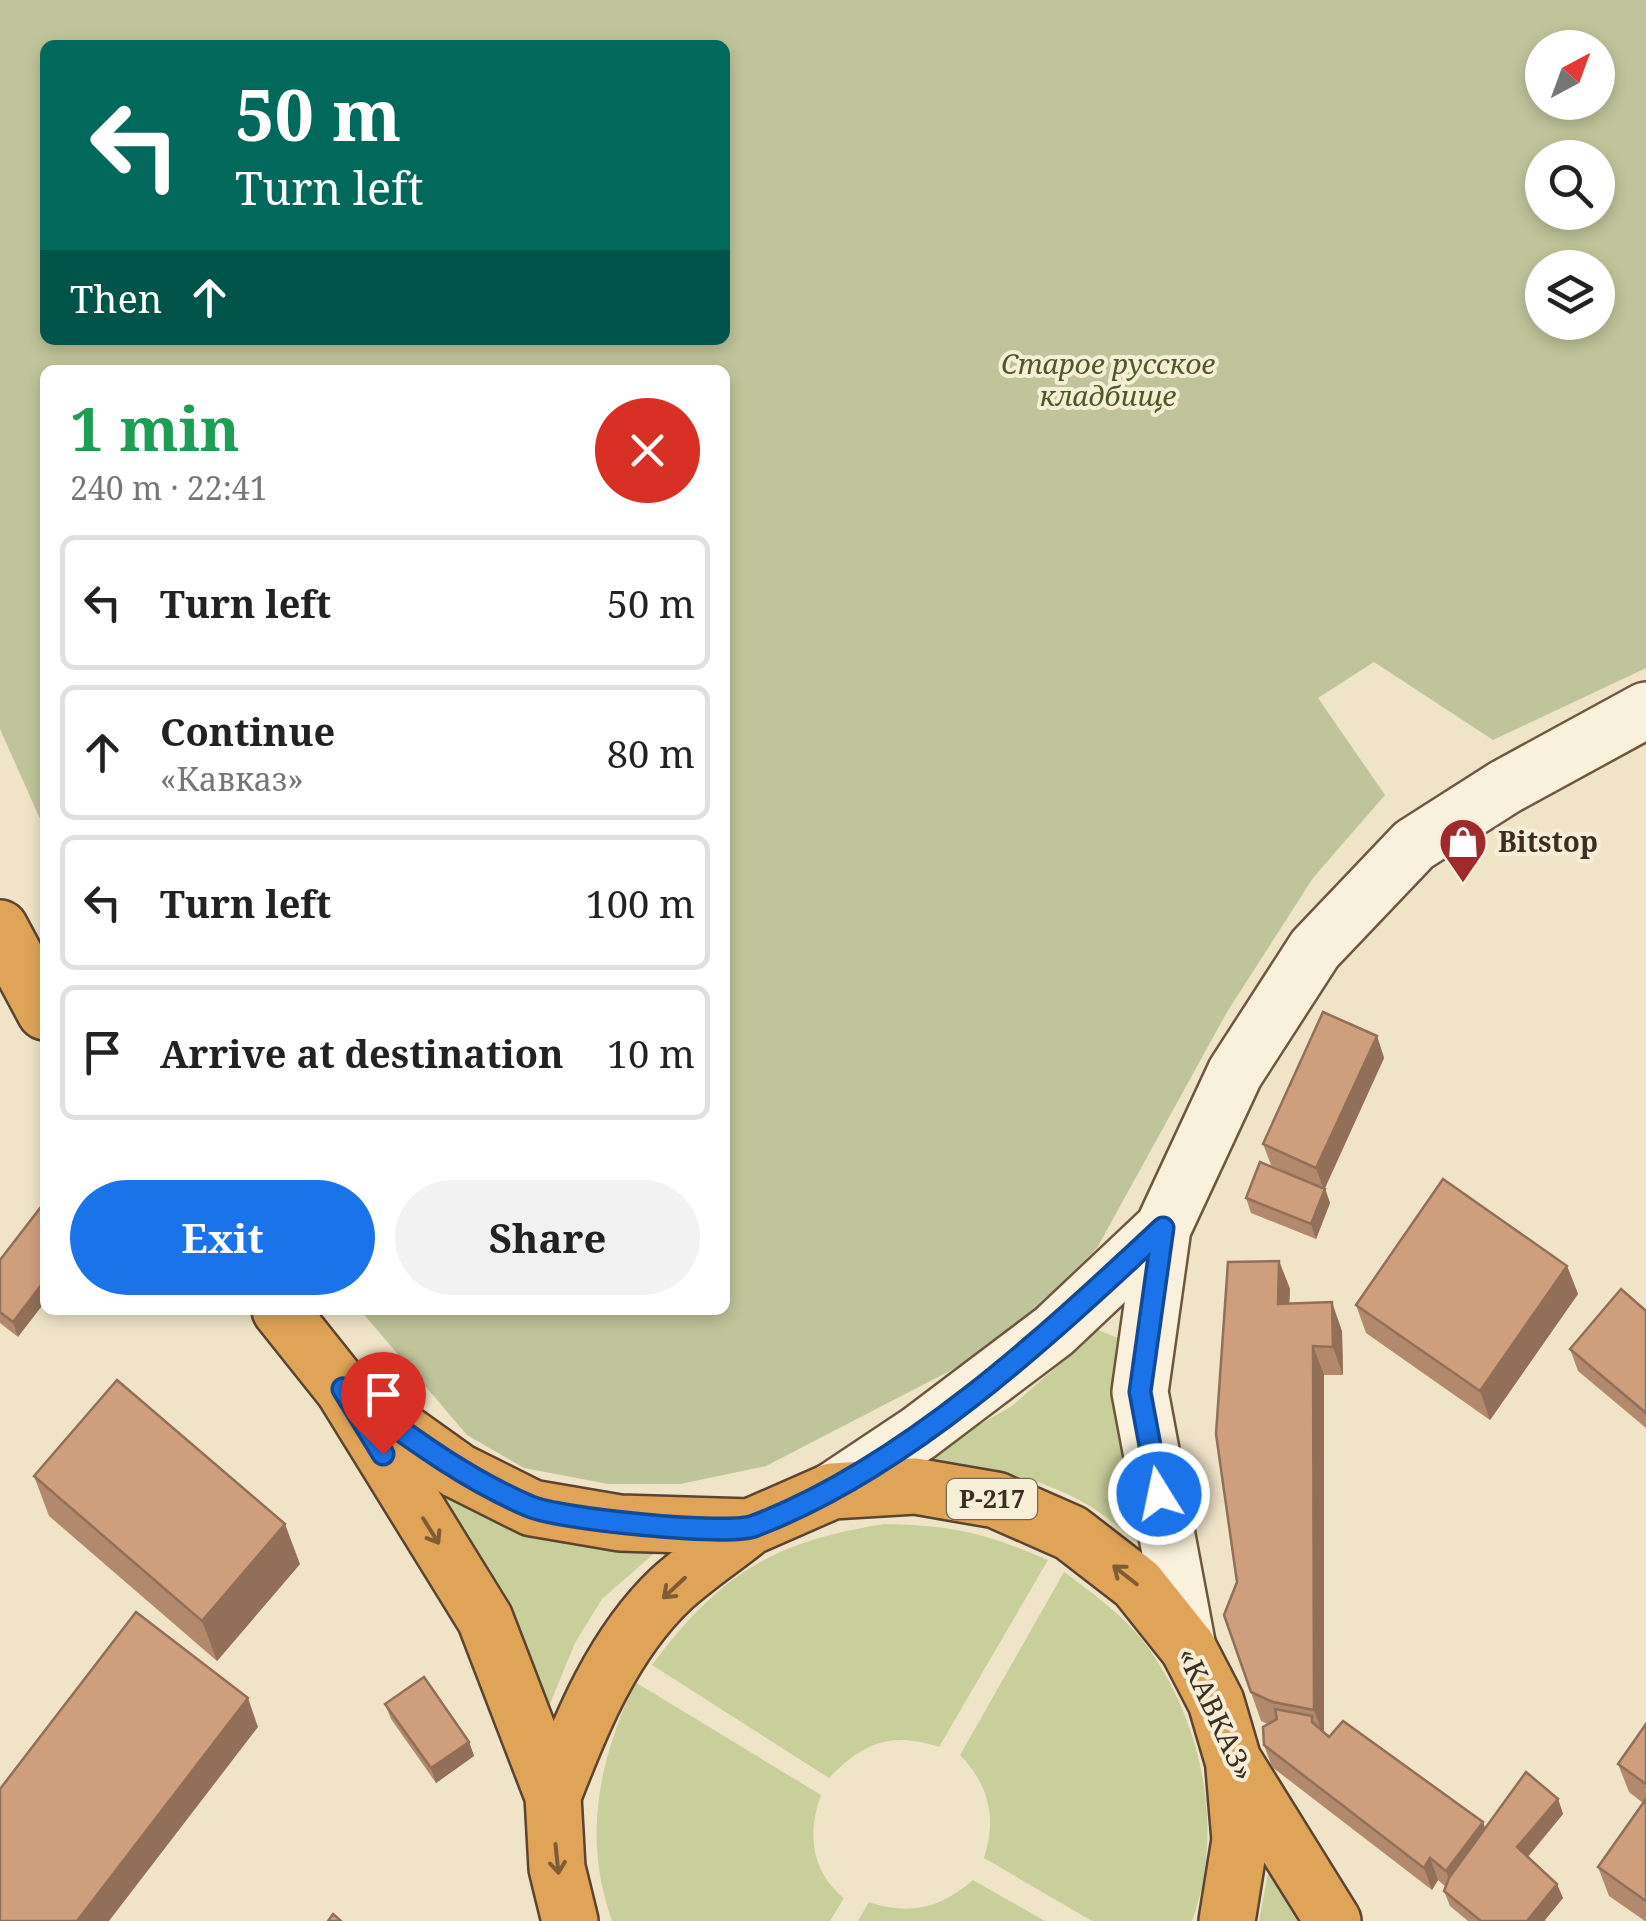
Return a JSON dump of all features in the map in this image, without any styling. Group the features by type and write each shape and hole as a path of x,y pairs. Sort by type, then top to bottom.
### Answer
{"highway":[{"path":"0,928 40,1003"},
{"name":"Р-217","path":"284,1315 343,1389 485,1619 553,1796 557,1868 570,1921"},
{"name":"«КАВКАЗ»","path":"343,1389 458,1471 532,1508 620,1524 750,1528 832,1492 915,1486 996,1500 1071,1534 1137,1584 1188,1648 1216,1702 1233,1760 1332,1921"},
{"name":"Р-217","path":"553,1796 581,1724 618,1654 670,1590 750,1528"},
{"name":"Р-217","path":"1228,1921 1240,1840 1233,1760"}],"main road":[{"path":"1163,1228 1236,1073 1314,949 1414,845 1505,787 1646,710"},
{"name":"Р-217","path":"832,1492 919,1433 1054,1331 1163,1228"},
{"name":"Р-217","path":"1163,1228 1140,1392 1188,1648"}],"green space":[{"name":"Старое русское кладбище","path":"0,0 1646,0 1646,668 1493,740 1374,662 1318,698 1385,795 1313,878 1227,1012 1097,1248 1000,1345 766,1466 680,1484 608,1484 524,1468 467,1435 364,1315 730,1315 730,365 40,365 40,819 0,729"},
{"path":"1098,1330 1118,1338 1124,1459 1139,1544 1096,1510 1057,1489 993,1471 926,1462 965,1433 1012,1406"},
{"path":"422,1479 666,1543 602,1599 575,1643 547,1711"},
{"path":"884,1524 968,1532 1048,1560 939,1747 906,1740 879,1743 854,1756 829,1778 652,1665 701,1607 751,1567 810,1541"},
{"path":"1064,1572 1131,1627 1168,1679 1183,1711 1203,1780 1207,1816 1202,1887 1192,1921 1092,1921 984,1858 990,1829 988,1803 978,1778 960,1755"},
{"path":"635,1682 821,1795 814,1824 815,1851 825,1876 844,1898 830,1921 612,1921 598,1859 599,1799 612,1741"},
{"path":"1269,1867 1304,1921 1259,1921"},
{"path":"973,1880 1045,1921 858,1921 869,1902 898,1908 924,1907 949,1897"}],"building":[{"path":"1323,1012 1377,1036 1316,1168 1263,1144"},
{"path":"1260,1162 1325,1189 1311,1224 1246,1198"},
{"path":"1443,1179 1567,1266 1480,1391 1356,1305"},
{"path":"40,1208 40,1287 13,1322 0,1312 0,1260"},
{"path":"1279,1261 1278,1304 1332,1302 1333,1347 1313,1346 1314,1710 1273,1702 1251,1692 1224,1615 1237,1582 1216,1434 1228,1262"},
{"path":"1621,1289 1646,1311 1646,1413 1570,1349"},
{"path":"117,1380 285,1524 202,1621 34,1476"},
{"path":"136,1612 248,1698 77,1921 0,1921 0,1789"},
{"path":"424,1677 469,1742 431,1768 385,1704"},
{"path":"1275,1709 1312,1716 1312,1722 1329,1737 1343,1721 1483,1822 1446,1871 1430,1858 1424,1868 1264,1745 1263,1727 1277,1719"},
{"path":"1646,1724 1646,1784 1618,1764"},
{"path":"1526,1772 1558,1799 1517,1847 1557,1884 1527,1921 1481,1921 1444,1891 1449,1878"},
{"path":"1646,1799 1646,1901 1598,1867"}],"place":[{"name":"Bitstop","path":"1463,884"}],"route":[{"path":"383,1454 343,1389 458,1471 532,1508 620,1524 750,1528 832,1492 919,1433 1054,1331 1163,1228 1140,1392 1159,1494"}]}
